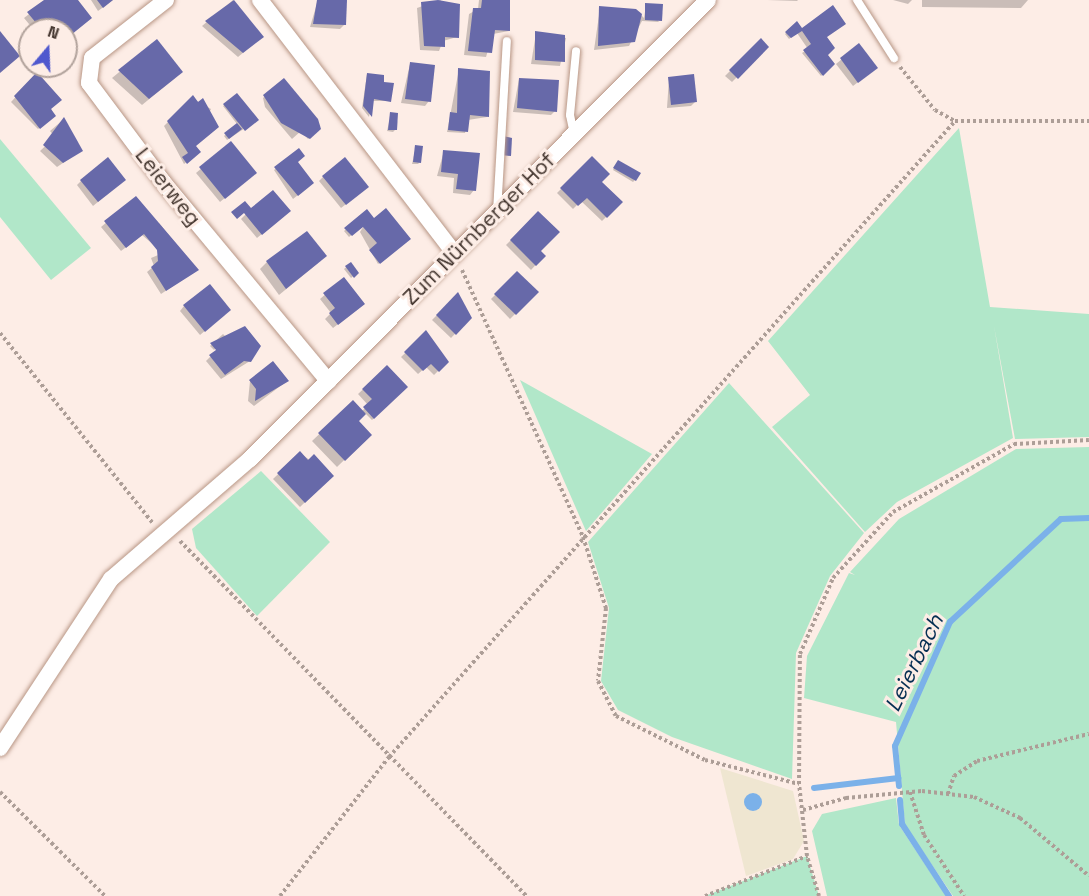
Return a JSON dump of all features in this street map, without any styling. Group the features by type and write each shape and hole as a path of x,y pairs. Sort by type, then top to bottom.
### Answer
{"street":[{"name":"Leierweg","path":"166,0 92,58 89,83 163,182 328,381"},
{"path":"260,0 455,254"},
{"name":"Zum Nürnberger Hof","path":"0,748 111,579 250,459 708,0"}],"lane":[{"path":"857,0 894,58"},
{"path":"497,212 507,41"},
{"path":"574,134 570,115 576,51"}],"path":[{"path":"894,58 935,110 955,121 1089,121"},
{"path":"280,896 389,757 955,121"},
{"path":"455,254 583,537 606,608 598,681 616,716 705,760 799,784"},
{"path":"0,333 153,524 167,533 527,896"},
{"path":"819,896 807,856 799,784 800,654 833,578 893,512 1014,444 1089,440"},
{"path":"948,794 954,776 977,761 1089,734"},
{"path":"0,792 105,896"},
{"path":"803,810 846,798 910,792 974,798 1020,818 1089,876"},
{"path":"910,792 924,834 964,896"},
{"path":"705,896 807,856"}],"shaded area":[{"path":"720,768 793,791 804,841 793,859 746,876"}],"green space":[{"path":"959,128 990,307 1089,314 1089,437 1015,439 994,326 1013,438 897,502 865,532 772,427 810,395 768,341"},
{"path":"0,139 91,248 51,280 0,217"},
{"path":"520,380 652,454 586,531"},
{"path":"729,383 864,533 830,576 796,653 792,779 672,737 618,710 601,681 609,608 588,542"},
{"path":"1089,447 1089,896 953,896 905,825 896,722 804,698 807,656 849,573 855,575 850,572 899,519 1016,449"},
{"path":"261,471 330,542 257,616 196,548 192,529"},
{"path":"896,798 899,825 946,896 827,896 812,831 822,814"},
{"path":"807,856 819,896 705,896"}],"water":[{"path":"749,793 757,793 762,798 760,809 749,811 744,806 744,798"}],"building":[{"path":"44,0 78,0 92,18 78,29 78,18 32,18 27,12"},
{"path":"97,0 113,0 103,8"},
{"path":"234,0 264,37 243,53 205,21"},
{"path":"317,0 347,0 346,25 313,24"},
{"path":"438,0 460,4 459,38 445,37 445,47 424,46 421,2"},
{"path":"482,0 510,0 510,31 495,30 492,53 468,51 473,8 481,8"},
{"path":"645,3 663,4 662,21 645,20"},
{"path":"833,5 846,24 827,37 835,48 828,55 835,64 823,76 803,50 811,44 802,31 791,38 785,32 797,21 802,28"},
{"path":"599,6 636,9 642,14 635,42 598,46"},
{"path":"0,31 18,54 18,58 0,73"},
{"path":"535,31 565,35 565,62 535,60"},
{"path":"761,38 769,47 738,79 729,70"},
{"path":"157,39 183,72 149,99 118,70"},
{"path":"859,43 878,68 858,83 840,58"},
{"path":"410,62 435,65 431,102 405,99"},
{"path":"458,68 490,71 489,117 470,115 468,132 448,130 450,112 457,113"},
{"path":"367,73 384,75 384,82 394,83 391,102 374,99 372,117 363,106"},
{"path":"694,74 697,102 671,105 668,77"},
{"path":"31,78 42,78 62,100 51,109 56,116 40,129 14,96"},
{"path":"284,78 318,119 321,129 310,139 281,123 263,95"},
{"path":"519,78 559,80 557,112 517,108"},
{"path":"237,93 259,120 245,131 223,104"},
{"path":"193,95 198,102 203,98 219,127 196,146 201,152 187,164 182,157 188,153 167,121"},
{"path":"390,112 398,113 397,130 388,130"},
{"path":"64,117 83,151 63,163 43,145"},
{"path":"237,123 242,129 229,139 224,133"},
{"path":"503,136 512,138 511,156 501,155"},
{"path":"231,141 257,173 225,199 199,167"},
{"path":"415,145 423,146 421,163 413,162"},
{"path":"299,148 305,156 298,162 314,183 298,196 274,167"},
{"path":"443,150 480,153 476,191 456,189 458,174 441,172"},
{"path":"592,156 610,174 602,182 623,202 607,218 587,198 578,206 560,188"},
{"path":"108,157 126,180 98,202 80,180"},
{"path":"345,157 369,187 346,205 322,176"},
{"path":"618,160 641,173 636,181 613,168"},
{"path":"273,190 291,211 262,235 244,213 237,219 231,212 245,201 251,208"},
{"path":"136,196 199,270 166,291 151,267 158,261 157,250 144,234 126,248 104,221"},
{"path":"386,208 411,239 380,264 369,250 377,243 363,227 352,236 344,228 367,209 374,218"},
{"path":"538,211 560,232 541,251 546,256 536,266 510,240"},
{"path":"307,231 327,256 286,289 266,261"},
{"path":"351,262 359,273 354,278 345,266"},
{"path":"517,271 539,292 516,315 494,294"},
{"path":"344,277 365,304 338,325 329,313 335,308 323,293"},
{"path":"210,284 231,310 205,332 183,305"},
{"path":"458,292 472,318 456,335 436,315"},
{"path":"245,326 261,346 251,362 244,361 225,375 209,355 216,350 210,343"},
{"path":"426,330 449,362 439,372 431,364 423,371 404,352"},
{"path":"273,361 289,381 255,401 256,389 249,380"},
{"path":"387,365 408,387 374,419 363,407 372,399 362,389"},
{"path":"353,400 366,414 359,421 372,435 345,461 318,433"},
{"path":"300,451 308,460 314,454 334,476 305,503 277,473"}],"waterway":[{"name":"Leierbach","path":"899,786 895,746 950,622 1061,519 1089,518"},
{"path":"814,788 898,778"},
{"name":"Leierbach","path":"900,800 902,824 949,896"}]}
